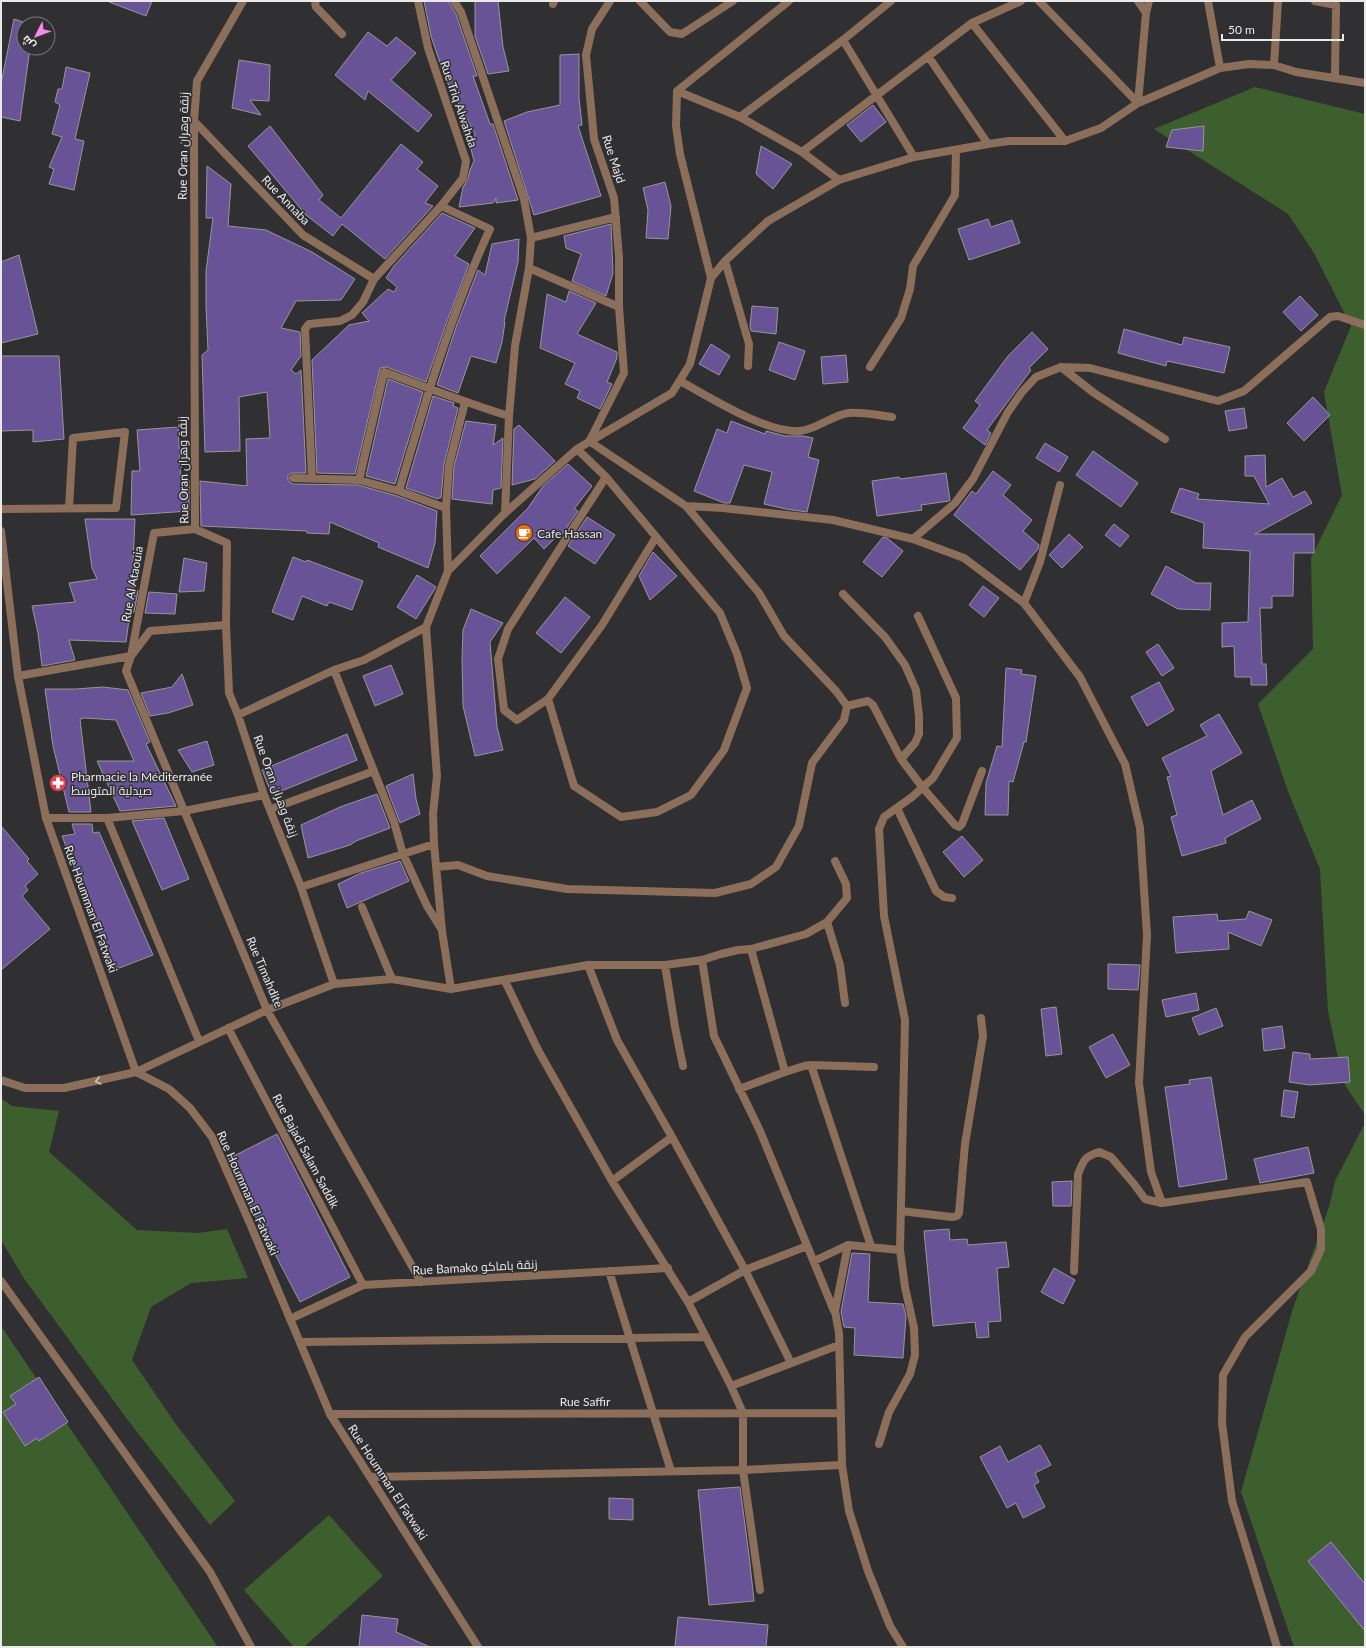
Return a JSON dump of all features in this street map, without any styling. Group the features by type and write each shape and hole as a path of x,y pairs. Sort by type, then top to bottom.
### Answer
{"street":[{"name":"Rue Oran زنقة وهران","path":"243,1 197,81 194,121 195,529 227,543 226,625 229,693 238,714 264,795 301,887 334,984"},
{"path":"315,1 316,7 342,34"},
{"name":"Rue Triq Alwahda","path":"312,478 305,329 309,324 340,321 352,315 363,302 374,279 441,206 463,178 466,161 428,48 418,1"},
{"path":"454,1 461,12 524,199 531,238 529,268 515,346 509,416 505,513"},
{"path":"461,1 461,12"},
{"name":"Rue Majd","path":"590,441 624,373 619,307 619,257 614,198 594,139 586,55 592,28 610,1"},
{"path":"640,1 670,32 682,34 733,1"},
{"path":"711,278 680,154 676,126 677,91 789,1"},
{"path":"740,117 843,40 891,1"},
{"path":"802,152 972,23 1021,1"},
{"path":"1039,1 1138,102"},
{"path":"1138,1 1146,13"},
{"path":"1138,102 1146,13 1149,1"},
{"path":"1208,1 1220,68"},
{"path":"1274,65 1278,1"},
{"path":"1315,1 1336,5 1335,78"},
{"path":"972,23 1065,141"},
{"path":"843,40 914,158"},
{"path":"928,56 988,144"},
{"path":"452,989 442,930 434,844 433,814 437,776 426,627 448,571 505,513 577,449 672,393 690,364 711,278 725,261 768,222 839,180 914,158 988,144 1009,141 1065,141 1101,128 1138,102 1220,68 1249,64 1274,65 1296,72 1365,83"},
{"path":"677,91 740,117 802,152 839,180"},
{"name":"Rue Annaba","path":"194,121 303,235 374,279"},
{"path":"870,367 901,318 910,289 913,266 954,195 956,150"},
{"path":"399,491 429,388 473,265 490,229 441,206"},
{"path":"531,238 616,217"},
{"path":"725,261 749,344 748,366"},
{"path":"529,268 619,307"},
{"path":"913,539 955,503 973,479 1008,412 1022,392 1036,377 1061,367 1090,368 1218,401 1244,391 1330,317 1338,316 1365,325"},
{"path":"1061,367 1094,393 1165,439"},
{"path":"359,480 384,372 465,402 509,416"},
{"path":"680,381 757,422 786,430 799,431 812,428 848,413 892,417"},
{"path":"448,571 446,508 449,465 465,402"},
{"path":"1,509 116,508 125,432 73,438 69,508"},
{"path":"436,867 458,865 487,876 567,889 715,893 751,884 776,867 799,826 812,763 844,720 847,706 836,691 784,636 759,593 686,506 590,441"},
{"path":"548,699 574,786 621,817 657,812 691,795 724,750 747,688 737,654 720,613 606,477 577,449"},
{"path":"606,477 508,629 498,659 504,710 517,720 548,699 602,625 656,537"},
{"path":"293,478 359,480 399,491 446,508"},
{"path":"1024,603 1040,562 1060,485"},
{"path":"686,506 723,508 833,520 913,539 964,558 1024,603 1084,684 1125,764 1140,828 1147,935 1138,1083 1151,1172 1162,1203"},
{"name":"Rue Al Ataouia","path":"131,656 154,533 195,529"},
{"name":"Rue Houmman El Fatwaki","path":"1,531 18,676 46,818 136,1072 169,1089 190,1108 212,1137 330,1414 478,1647"},
{"path":"843,594 885,637 905,665 916,690 919,716 919,734 915,743 901,760"},
{"path":"879,1444 889,1412 910,1374 915,1355 914,1328 905,1287 900,1250 905,1020 884,916 879,829 884,817 933,778 957,738 956,698 918,616"},
{"path":"18,676 131,656 150,631 226,625"},
{"path":"238,714 334,670 364,660 426,627"},
{"name":"Rue Timahdite","path":"131,656 126,672 267,1010 421,1282"},
{"path":"334,670 394,822 403,854 427,906 442,930"},
{"path":"847,706 868,701 873,705 901,760 922,788 955,825 959,827 962,824 982,771"},
{"path":"270,809 374,772"},
{"path":"46,818 106,818 184,811 264,795"},
{"path":"897,808 936,891 944,896 952,898"},
{"path":"106,818 199,1041"},
{"path":"301,887 434,844"},
{"path":"1,1080 25,1088 64,1088 136,1072 267,1010 334,984 392,979 452,989 505,981 588,965 665,965 702,960 732,951 751,949 806,934 826,922 847,898 846,884 835,861"},
{"path":"362,907 392,979"},
{"path":"826,922 840,965 845,1003"},
{"path":"751,949 785,1072"},
{"path":"702,960 714,1036 760,1131 835,1311 839,1332 842,1465 849,1511 868,1571 890,1626 903,1647"},
{"path":"588,965 617,1040 745,1270 791,1363"},
{"path":"665,965 683,1066"},
{"path":"505,981 538,1050 612,1181 688,1302 732,1386 743,1413 743,1470 760,1590"},
{"path":"901,1211 952,1217 957,1216 959,1213 965,1144 983,1036 981,1018"},
{"name":"Rue Bajadi Salam Saddik","path":"228,1028 363,1286"},
{"path":"811,1065 871,1246"},
{"path":"740,1089 804,1066 874,1067"},
{"path":"612,1181 672,1137"},
{"path":"1074,1271 1078,1174 1084,1160 1089,1155 1099,1152 1110,1157 1145,1199 1162,1203 1308,1182 1320,1229 1321,1249 1311,1271 1245,1337 1223,1375 1222,1423 1232,1501 1277,1647"},
{"path":"814,1261 848,1245 871,1246 900,1250"},
{"path":"835,1311 848,1245"},
{"path":"688,1302 745,1270 807,1246"},
{"name":"Rue Bamako زنقة باماكو","path":"290,1320 363,1286 668,1268"},
{"path":"610,1271 671,1471"},
{"path":"1,1281 210,1572 251,1647"},
{"path":"300,1342 706,1337"},
{"path":"732,1386 839,1345"},
{"name":"Rue Saffir","path":"330,1414 840,1412"},
{"path":"371,1477 743,1470 842,1465"}],"green space":[{"path":"1255,87 1365,114 1365,1115 1343,1082 1328,1011 1320,869 1289,794 1258,704 1313,649 1311,558 1342,495 1324,392 1351,326 1314,253 1288,214 1154,129"},
{"path":"1,1098 12,1106 59,1111 49,1152 137,1230 198,1233 227,1229 248,1278 191,1283 151,1307 132,1360 175,1423 235,1501 210,1525 127,1419 23,1277 1,1240"},
{"path":"1365,1123 1365,1647 1294,1647 1241,1492 1293,1308 1329,1207 1335,1181"},
{"path":"1,1326 218,1647 1,1647"},
{"path":"329,1515 383,1576 304,1647 294,1647 244,1590"}],"building":[{"path":"109,1 152,1 146,16"},
{"path":"424,1 448,1 456,14 477,76 473,76 490,124 493,124 518,200 496,203 496,198 493,203 459,207 463,187 468,179 474,161 471,149 475,134 445,78 431,36"},
{"path":"475,1 498,1 503,47 509,71 488,74 475,36"},
{"path":"14,19 16,20 16,56 29,56 20,121 1,117 1,84"},
{"path":"368,32 387,46 396,37 416,53 391,80 432,115 418,132 368,91 365,100 335,75"},
{"path":"579,54 579,98 582,125 578,126 601,196 534,215 504,121 527,112 560,105 560,55"},
{"path":"239,60 270,65 269,101 250,100 261,115 232,108"},
{"path":"66,67 90,73 75,139 84,141 74,190 49,184 54,169 49,167 62,137 52,134 60,105 55,102 58,89 62,89"},
{"path":"873,105 886,122 861,142 847,125"},
{"path":"270,126 323,195 319,200 341,218 401,144 423,162 417,169 438,186 425,203 433,206 385,259 342,224 333,236 306,215 248,146"},
{"path":"1204,126 1203,151 1166,147 1172,130"},
{"path":"761,146 792,164 773,189 756,174"},
{"path":"207,166 231,184 228,226 266,230 312,252 355,279 341,300 296,301 281,328 300,332 301,356 291,370 296,374 301,370 306,473 291,473 288,475 288,481 293,484 358,485 397,496 437,511 435,543 428,568 378,547 379,543 330,522 329,534 307,533 307,531 201,526 200,481 247,486 246,439 270,438 267,392 239,397 240,451 205,452 202,355 208,350 206,271 213,218 206,218"},
{"path":"665,182 671,206 668,239 646,238 648,210 643,188"},
{"path":"442,213 475,228 455,256 469,264 426,382 386,367 380,368 355,474 317,473 312,360 349,325 369,321 362,313 388,289 394,292 397,287 386,278 394,266"},
{"path":"988,219 991,227 1012,220 1020,243 969,260 958,229"},
{"path":"611,224 613,273 606,296 572,281 581,254 566,248 564,236"},
{"path":"519,239 518,262 504,321 502,342 496,363 471,356 458,393 437,385 456,327 478,270 485,275 492,244"},
{"path":"19,255 38,334 1,343 1,262"},
{"path":"569,291 596,303 577,334 617,352 617,358 607,382 612,384 600,409 577,398 580,391 565,384 575,363 540,348 547,294 566,302"},
{"path":"1300,296 1318,315 1301,331 1283,312"},
{"path":"752,306 778,308 776,334 751,331"},
{"path":"1124,329 1182,345 1184,337 1230,347 1224,373 1167,361 1166,366 1118,353"},
{"path":"1032,332 1048,349 1029,368 1031,370 987,430 991,433 985,445 963,428 980,405 975,401 1008,356"},
{"path":"779,342 805,351 795,380 769,370"},
{"path":"711,344 730,356 719,375 699,364"},
{"path":"846,355 848,382 823,384 821,357"},
{"path":"1,356 59,356 64,439 33,442 33,430 1,431"},
{"path":"388,379 423,392 395,484 366,476"},
{"path":"433,396 454,403 453,406 458,408 444,464 441,498 438,499 406,488"},
{"path":"1313,397 1330,415 1304,441 1287,423"},
{"path":"1244,408 1247,428 1229,431 1225,411"},
{"path":"466,421 496,425 493,445 503,438 501,488 493,490 492,504 452,499 454,466"},
{"path":"731,421 765,434 766,431 785,436 803,436 813,438 808,457 819,460 807,512 764,504 772,472 744,465 730,503 724,503 694,491 717,429 727,433"},
{"path":"519,425 555,461 535,479 512,485 514,429"},
{"path":"178,427 181,479 189,480 189,511 131,515 132,471 140,471 137,430"},
{"path":"1045,443 1068,457 1059,472 1036,458"},
{"path":"1093,451 1138,483 1121,507 1076,475"},
{"path":"1265,455 1266,487 1282,478 1293,497 1305,491 1312,503 1255,534 1314,534 1314,553 1294,553 1293,596 1272,596 1272,608 1260,608 1262,664 1266,664 1267,685 1251,685 1251,677 1235,677 1234,646 1222,647 1222,623 1248,622 1250,551 1203,548 1204,523 1171,512 1180,488 1199,494 1197,499 1269,504 1254,476 1245,476 1245,456"},
{"path":"568,464 592,486 574,509 578,511 559,539 556,537 544,549 534,538 497,574 480,556 528,508 543,486"},
{"path":"993,471 1011,485 1003,495 1032,520 1023,531 1039,545 1038,549 1020,570 954,515 972,491 976,494"},
{"path":"946,473 949,501 921,505 922,510 877,516 872,481"},
{"path":"587,517 615,535 595,564 568,546"},
{"path":"85,519 135,519 133,562 135,562 133,590 138,591 134,612 130,612 126,642 69,640 75,660 42,666 38,633 32,606 75,602 69,583 97,579 92,568"},
{"path":"1114,524 1129,536 1120,547 1105,535"},
{"path":"1069,534 1083,547 1062,568 1049,555"},
{"path":"883,537 887,538 903,551 882,577 863,562"},
{"path":"653,552 677,576 650,600 639,576"},
{"path":"293,557 306,562 307,560 363,581 352,610 329,602 327,606 302,596 293,620 272,612"},
{"path":"184,558 207,563 204,591 179,592"},
{"path":"1166,566 1196,583 1211,583 1210,610 1178,609 1151,594"},
{"path":"417,575 436,587 416,619 397,607"},
{"path":"983,586 999,598 984,617 969,605"},
{"path":"149,592 177,594 175,614 145,613"},
{"path":"565,597 590,617 561,653 536,633"},
{"path":"471,609 503,623 490,642 497,727 503,750 475,756 463,706 463,630"},
{"path":"1158,644 1174,668 1162,676 1146,652"},
{"path":"391,665 403,694 375,706 363,676"},
{"path":"1006,668 1022,670 1021,674 1036,676 1026,742 1024,742 1013,782 1009,781 1008,815 985,815 986,783 997,746 1002,747"},
{"path":"182,674 193,705 168,713 150,716 141,693 172,687"},
{"path":"1159,682 1174,710 1147,726 1131,697"},
{"path":"103,687 128,690 150,742 146,744 176,806 120,811 97,761 134,761 116,720 85,718 80,719 91,812 69,812 53,746 45,689"},
{"path":"1219,714 1242,753 1211,771 1223,815 1252,800 1261,819 1225,838 1226,843 1182,856 1171,817 1177,815 1167,777 1171,776 1162,758 1207,736 1200,725"},
{"path":"347,734 357,760 272,795 262,770"},
{"path":"207,741 214,765 192,772 178,750"},
{"path":"413,774 416,799 420,814 400,823 386,786"},
{"path":"377,794 390,828 356,841 350,845 308,858 301,825 340,807"},
{"path":"164,818 189,879 162,890 132,821"},
{"path":"72,824 92,824 93,833 99,832 153,955 114,970 62,836 75,834"},
{"path":"1,826 29,859 27,861 38,874 25,886 28,890 22,896 50,929 1,970"},
{"path":"962,836 983,860 964,877 943,852"},
{"path":"400,861 409,881 347,908 338,884 361,873"},
{"path":"1249,911 1272,920 1261,946 1228,932 1229,949 1176,953 1173,917 1217,914 1218,921 1246,919"},
{"path":"1108,964 1140,965 1138,990 1108,989"},
{"path":"1196,993 1199,1010 1166,1017 1162,1000"},
{"path":"1056,1007 1062,1054 1046,1056 1041,1009"},
{"path":"1216,1008 1223,1026 1199,1035 1192,1018"},
{"path":"1282,1026 1285,1048 1264,1051 1262,1029"},
{"path":"1113,1034 1130,1065 1106,1078 1089,1047"},
{"path":"1293,1052 1310,1054 1310,1059 1348,1057 1350,1082 1309,1085 1289,1082"},
{"path":"1211,1077 1227,1179 1179,1187 1165,1087 1190,1084 1189,1080"},
{"path":"1284,1090 1298,1092 1294,1118 1281,1116"},
{"path":"277,1134 350,1277 300,1302 237,1181 228,1159"},
{"path":"1308,1147 1314,1173 1260,1183 1254,1159"},
{"path":"1072,1181 1071,1206 1053,1206 1052,1182"},
{"path":"949,1229 950,1240 967,1239 968,1245 1006,1242 1009,1267 997,1268 1001,1321 988,1322 989,1337 977,1338 975,1322 933,1326 924,1231"},
{"path":"852,1253 870,1254 868,1302 903,1304 906,1316 903,1358 854,1355 855,1328 844,1327 841,1312"},
{"path":"1054,1268 1075,1280 1063,1304 1041,1292"},
{"path":"39,1377 68,1422 39,1441 37,1438 25,1446 3,1412 16,1404 10,1396"},
{"path":"1040,1445 1051,1465 1035,1473 1039,1482 1034,1485 1045,1507 1023,1518 1016,1503 1007,1508 980,1457 1000,1446 1008,1462"},
{"path":"740,1487 754,1601 709,1605 698,1490"},
{"path":"609,1498 633,1499 633,1520 609,1519"},
{"path":"1331,1542 1365,1584 1365,1631 1308,1561"},
{"path":"362,1615 398,1619 396,1632 430,1647 359,1647"},
{"path":"678,1617 768,1625 766,1647 675,1647"}],"place":[{"name":"Cafe Hassan","path":"524,533"},
{"name":"Pharmacie la Méditerranée صيدلية المتوسط","path":"58,783"}]}
